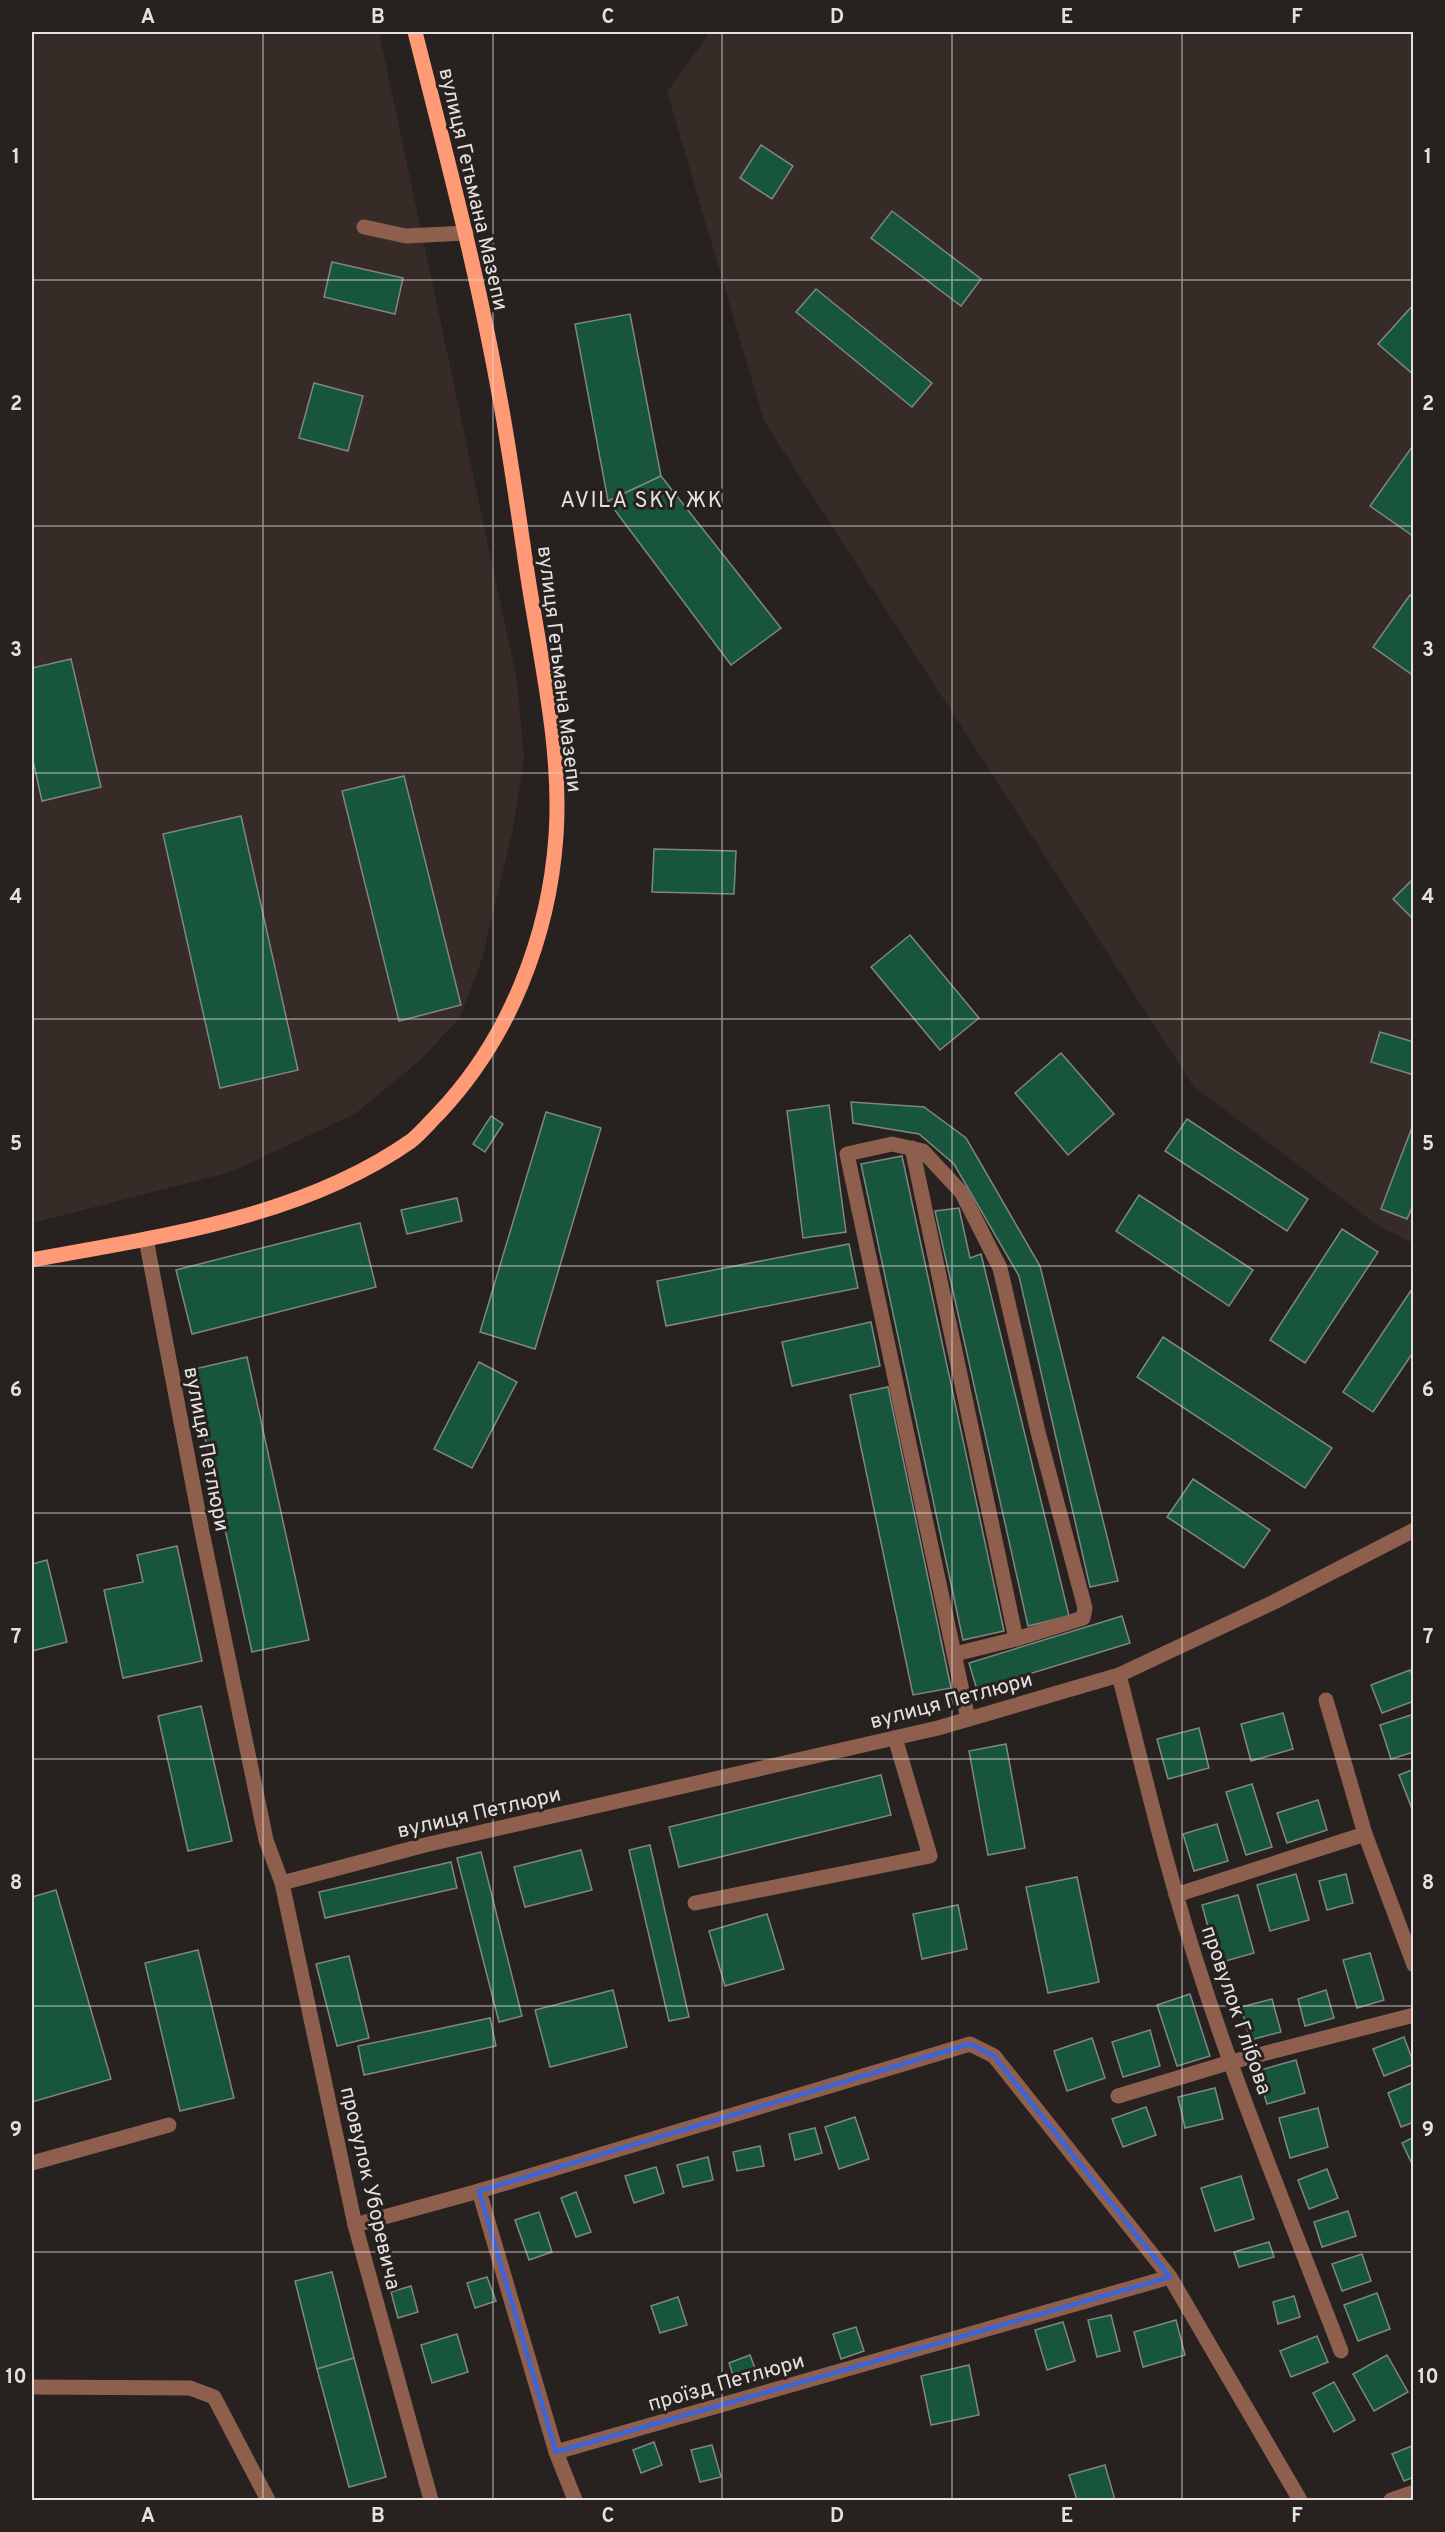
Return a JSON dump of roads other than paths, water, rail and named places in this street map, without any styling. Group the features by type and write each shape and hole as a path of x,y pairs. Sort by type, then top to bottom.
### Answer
{"main road":[{"name":"вулиця Гетьмана Мазепи","path":"146,1239 253,1214 322,1190 365,1169 415,1138 464,1086 494,1041 520,989 535,945 549,886 556,836 556,776 545,685 500,399 466,233 415,32"},
{"path":"32,1260 146,1239"}],"street":[{"path":"364,227 406,236 466,233"},
{"path":"955,1654 1016,1639 1083,1617 1084,1608 1038,1432 1000,1268 962,1193 923,1151 892,1144 847,1154 968,1719"},
{"path":"912,1149 1016,1639"},
{"name":"вулиця Петлюри","path":"146,1239 202,1532 266,1840 282,1882 425,1845 895,1738 1119,1675 1274,1602 1413,1530"},
{"name":"провулок Глібова","path":"1119,1675 1176,1895 1231,2062 1341,2351"},
{"path":"1326,1700 1365,1834 1413,1965"},
{"path":"695,1903 930,1856 895,1738"},
{"path":"1176,1895 1365,1834"},
{"name":"провулок Уборевича","path":"282,1882 356,2225 431,2500"},
{"path":"1118,2096 1231,2062 1413,2015"},
{"path":"356,2225 479,2191 970,2044 994,2056 1170,2277 1300,2500"},
{"path":"32,2163 170,2125"},
{"path":"479,2191 556,2452 575,2500"},
{"name":"проїзд Петлюри","path":"556,2452 1170,2277"},
{"path":"32,2387 190,2388 214,2397 268,2500"},
{"path":"423,2500 425,2479"},
{"path":"1391,2500 1413,2492"}],"district":[{"name":"AVILA SKY ЖК","path":"642,499"}]}
